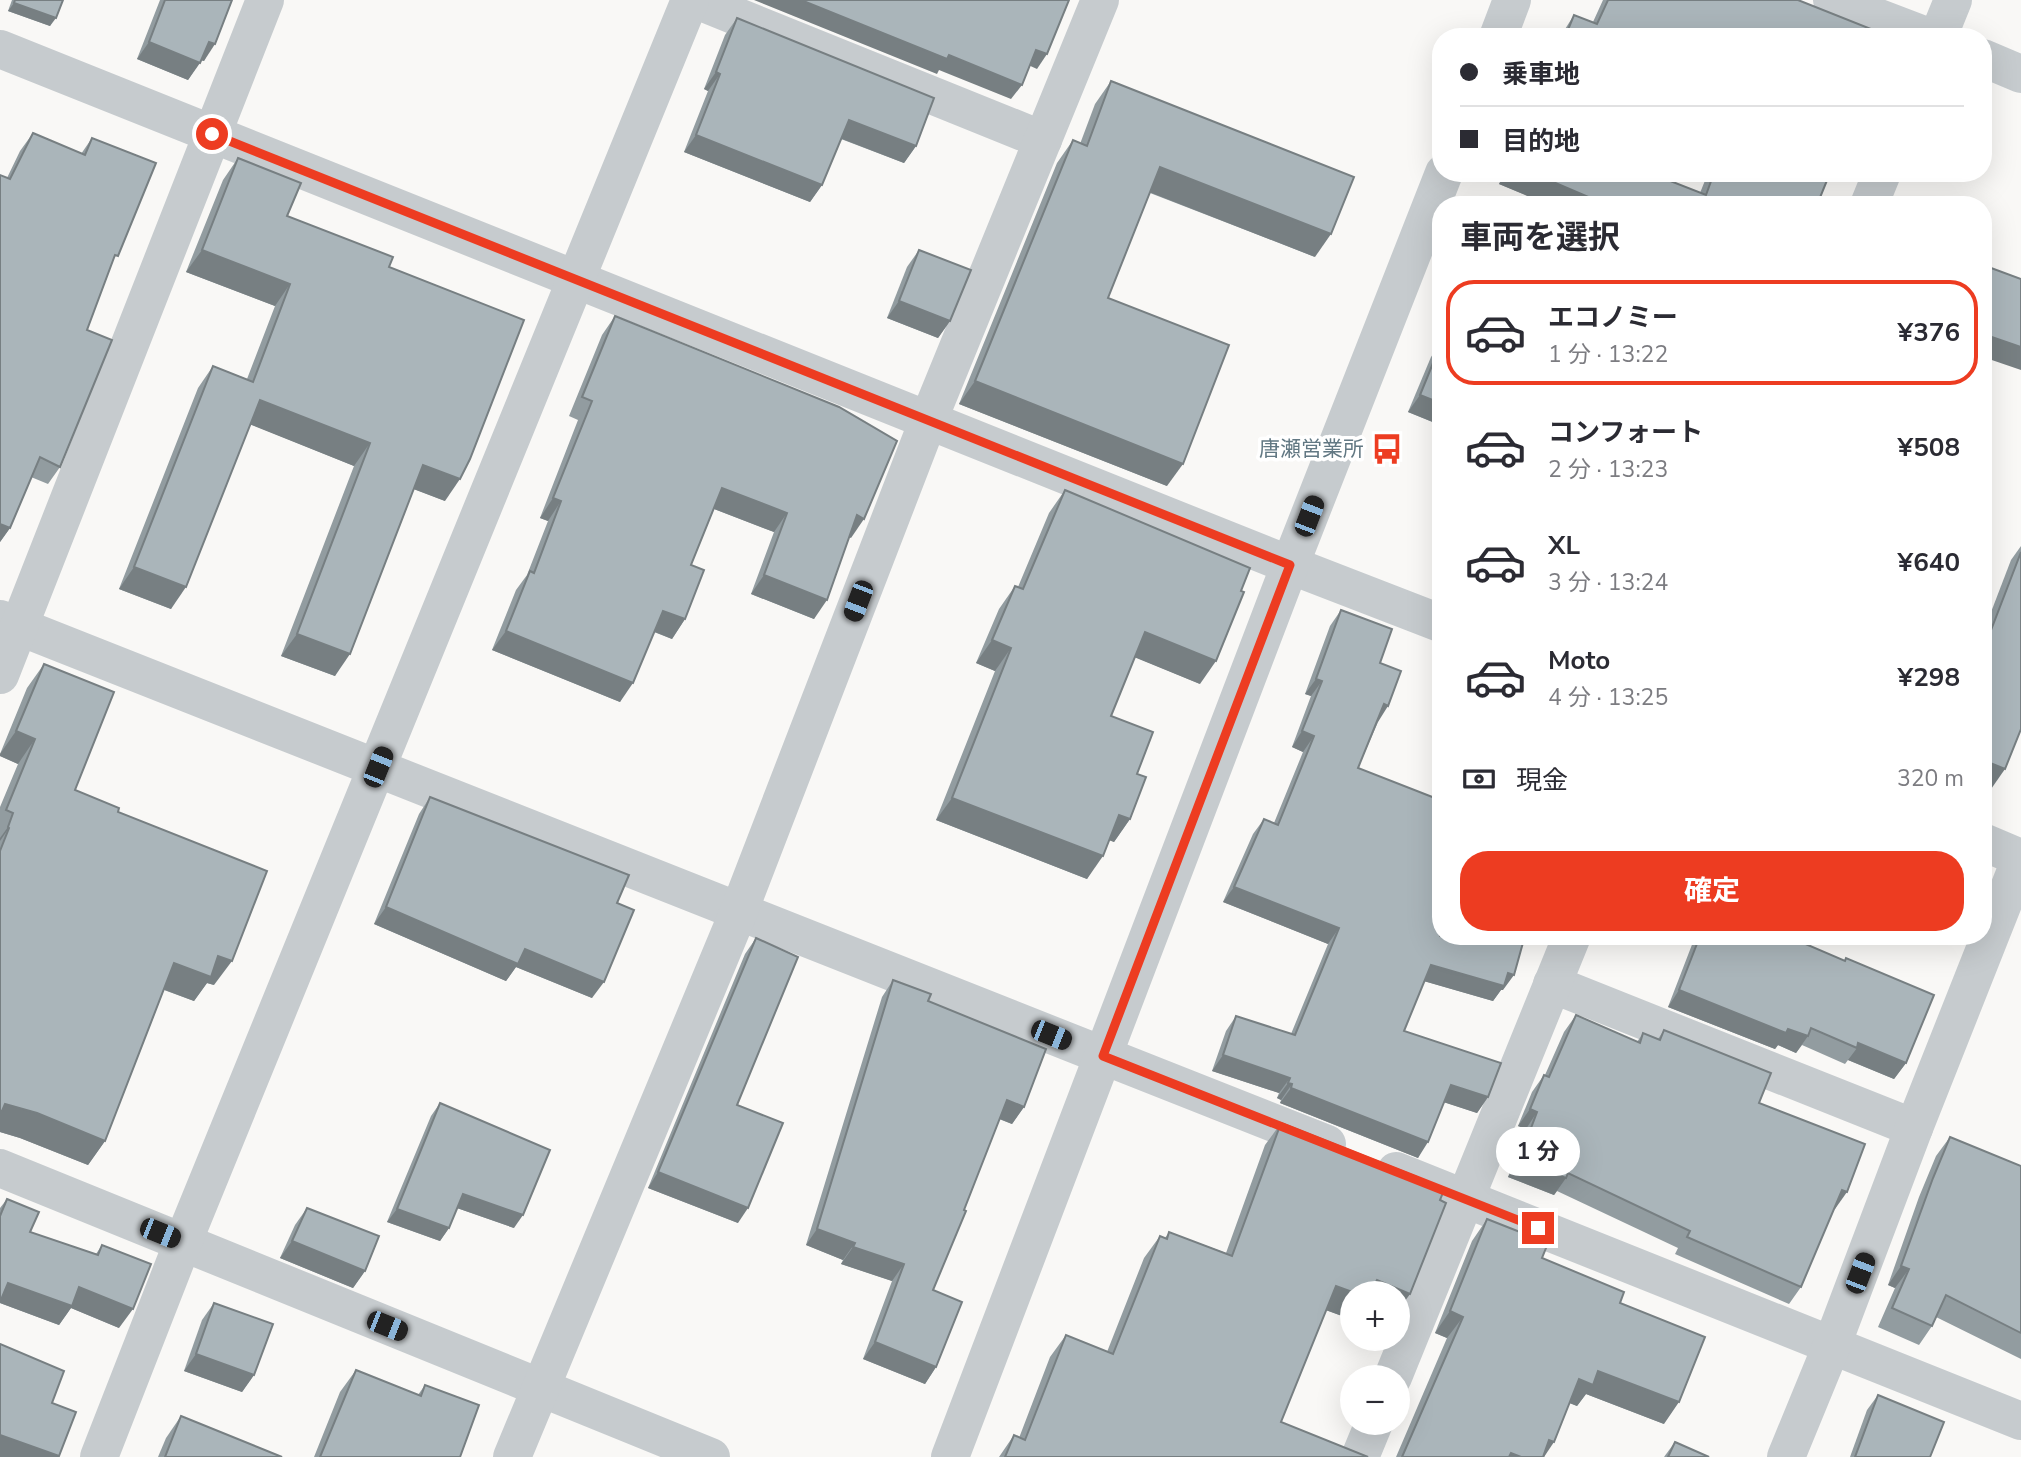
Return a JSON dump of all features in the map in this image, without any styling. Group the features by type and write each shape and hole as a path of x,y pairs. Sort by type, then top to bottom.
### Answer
{"street":[{"path":"0,675 10,622 265,0"},
{"path":"99,1457 183,1242 690,0"},
{"path":"696,0 1043,140"},
{"path":"512,1457 739,911 928,421 1100,0"},
{"path":"1501,28 1512,0"},
{"path":"1832,0 1905,28"},
{"path":"1942,28 1953,0"},
{"path":"0,49 1432,620"},
{"path":"1992,62 2021,74"},
{"path":"950,1457 1290,565 1432,204"},
{"path":"10,622 2021,1422"},
{"path":"1992,846 2021,858 1992,931"},
{"path":"1398,1365 1568,945"},
{"path":"1786,1457 1987,945"},
{"path":"1552,984 1914,1128"},
{"path":"0,1168 711,1457"},
{"path":"1360,1457 1369,1435"}],"building":[{"path":"15,0 63,0 56,18 14,3"},
{"path":"165,0 232,0 215,44 209,42 200,63 149,42"},
{"path":"801,0 1069,0 1047,54 1036,50 1022,85 949,55 947,59"},
{"path":"1608,0 1798,0 1868,28 1569,28 1574,15 1597,24"},
{"path":"737,18 934,98 916,146 849,120 822,185 696,135 720,74 716,72"},
{"path":"1111,81 1354,177 1331,234 1160,167 1108,298 1229,345 1183,464 975,381 1073,140 1087,146"},
{"path":"33,133 85,155 92,138 156,163 118,256 115,255 87,330 112,340 60,467 40,457 10,528 0,524 0,175 10,179"},
{"path":"238,158 301,183 287,216 393,257 389,267 524,320 460,479 423,465 350,654 297,634 370,443 260,400 186,587 134,567 213,366 253,382 290,284 202,250"},
{"path":"1553,182 1673,182 1706,195 1711,182 1826,182 1821,196 1586,196"},
{"path":"919,250 971,270 950,321 899,301"},
{"path":"1992,268 2021,279 2021,347 1992,337"},
{"path":"615,316 839,407 897,441 864,519 857,515 827,600 764,575 787,513 722,488 691,565 704,570 685,619 663,611 633,683 506,631 530,571 534,573 561,501 553,498 592,401 582,397"},
{"path":"1432,366 1432,400 1420,395"},
{"path":"1065,490 1250,568 1241,591 1244,592 1216,661 1145,632 1111,716 1153,732 1137,774 1146,777 1130,819 1119,815 1103,856 952,798 1011,648 992,640 1015,586 1023,589"},
{"path":"2021,552 2021,729 2005,769 1992,764 1992,628"},
{"path":"1341,610 1392,629 1380,663 1401,671 1388,706 1384,704 1358,768 1432,797 1432,945 1522,945 1514,975 1508,973 1504,986 1431,965 1404,1031 1501,1063 1488,1097 1451,1085 1428,1142 1291,1088 1292,1084 1288,1083 1290,1078 1223,1055 1236,1016 1295,1035 1339,928 1234,887 1264,819 1278,825 1314,736 1302,731 1322,681 1316,679"},
{"path":"44,664 114,692 75,790 119,808 118,812 267,871 232,961 218,956 211,977 174,963 105,1141 37,1113 5,1104 0,1111 0,851 13,813 6,810 35,739 16,731"},
{"path":"430,797 629,875 617,903 634,910 604,982 525,949 518,964 386,907"},
{"path":"756,938 798,957 737,1105 783,1123 748,1208 658,1172"},
{"path":"1696,945 1808,945 1934,995 1906,1063 1858,1043 1857,1048 1811,1028 1808,1036 1788,1029 1786,1033 1679,990"},
{"path":"893,980 931,994 928,1001 1046,1049 1024,1107 1007,1100 933,1290 962,1302 936,1367 875,1342 904,1264 853,1247 855,1243 817,1229"},
{"path":"1576,1015 1640,1043 1643,1033 1660,1040 1664,1030 1771,1073 1759,1103 1865,1144 1847,1192 1842,1190 1801,1287 1687,1237 1690,1231 1568,1173 1566,1178 1519,1160 1537,1112 1530,1109 1544,1075 1549,1077"},
{"path":"440,1103 550,1150 523,1215 463,1194 449,1228 397,1209"},
{"path":"1281,1123 1444,1190 1440,1200 1446,1203 1410,1294 1410,1281 1340,1281 1340,1287 1336,1286 1281,1422 1368,1457 1005,1457 1014,1435 1025,1440 1066,1335 1113,1354 1160,1236 1167,1239 1169,1232 1232,1256"},
{"path":"1950,1137 2021,1166 2021,1333 1946,1295 1932,1326 1892,1308 1909,1269 1901,1266"},
{"path":"7,1199 39,1212 30,1232 98,1255 102,1245 151,1264 133,1309 79,1287 72,1306 8,1283 0,1302 0,1216"},
{"path":"307,1208 379,1236 365,1271 292,1241"},
{"path":"1487,1219 1548,1243 1542,1258 1624,1292 1620,1303 1705,1337 1679,1402 1598,1371 1593,1385 1579,1379 1554,1442 1549,1440 1543,1457 1521,1457 1511,1453 1509,1457 1402,1457 1463,1317 1450,1311"},
{"path":"214,1303 273,1324 254,1375 196,1354"},
{"path":"0,1344 64,1371 52,1403 76,1412 59,1456 0,1435"},
{"path":"356,1370 421,1396 425,1385 479,1405 460,1457 320,1457"},
{"path":"1878,1395 1944,1422 1930,1457 1855,1457"},
{"path":"181,1416 282,1457 165,1457"},
{"path":"1675,1442 1709,1457 1668,1457"}],"place":[{"name":"唐瀬営業所","path":"1387,449"}],"route":[{"path":"212,134 1290,565 1103,1056 1538,1228"}]}
